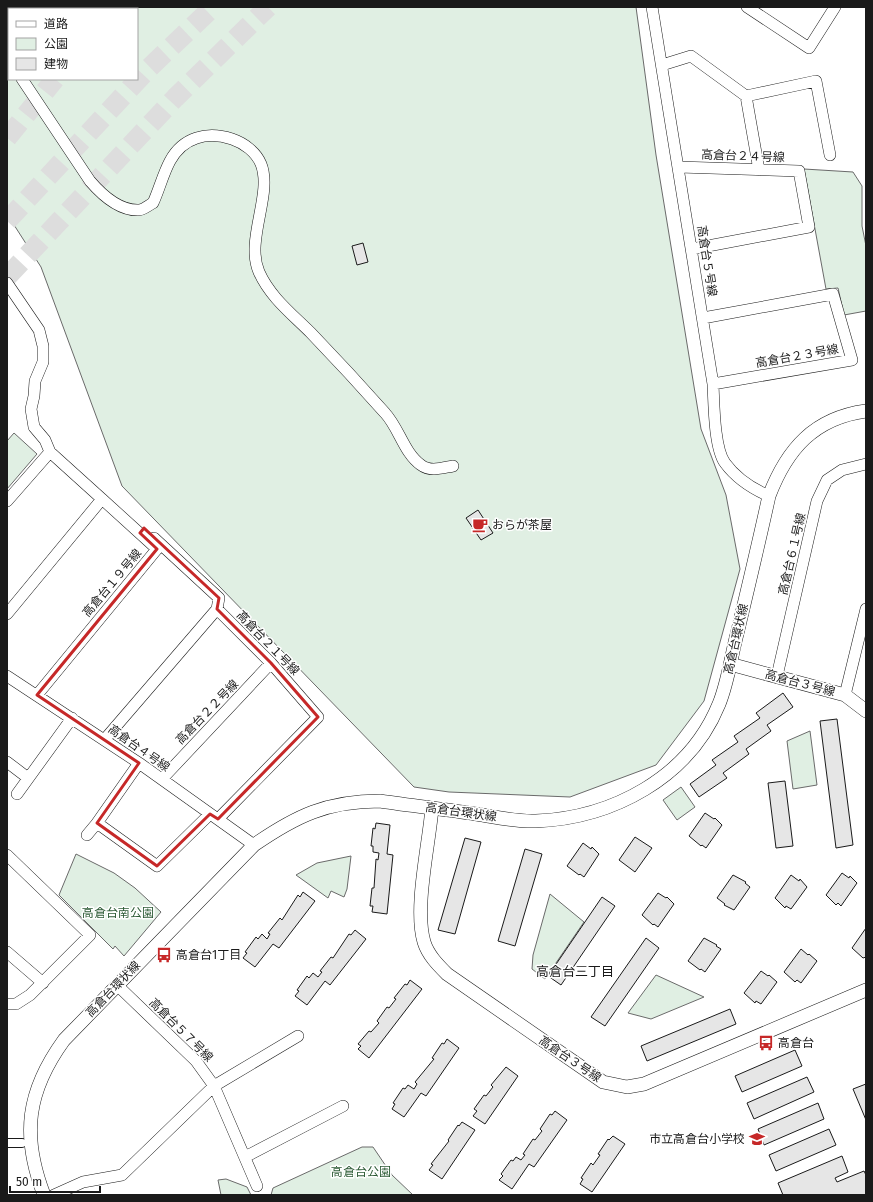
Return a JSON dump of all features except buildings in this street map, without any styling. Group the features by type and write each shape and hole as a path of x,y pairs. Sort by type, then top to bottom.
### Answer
{"street":[{"name":"高倉台５号線","path":"652,7 713,384 716,435 725,462 747,484 769,496"},
{"path":"750,8 809,48 835,7"},
{"path":"662,65 691,56 746,96 759,170"},
{"path":"23,80 90,181 100,193 115,203 128,208 140,210 153,203 170,161 181,148 193,138 216,136 242,143 252,151 261,164 263,193 255,256 258,270 266,286 280,303 339,362 395,424 412,456 422,466 433,469 453,466"},
{"path":"746,96 816,81 830,155"},
{"name":"高倉台２４号線","path":"679,168 799,171 809,227 692,249"},
{"name":"高倉台１９号線","path":"7,283 39,330 43,346 43,362 35,381 31,409 34,427 45,440 50,452 157,549 37,695"},
{"name":"高倉台２３号線","path":"703,318 833,294 852,360 713,384"},
{"name":"高倉台環状線","path":"44,1195 37,1176 30,1138 32,1112 37,1086 49,1060 64,1040 254,846 284,825 316,811 340,804 380,801 535,821 588,814 634,797 677,766 694,747 719,706 769,496 778,474 789,455 803,440 820,426 837,418 866,412"},
{"path":"7,501 50,452"},
{"name":"高倉台６１号線","path":"777,676 817,500 827,480 842,470 866,464"},
{"path":"7,614 102,499"},
{"path":"105,739 217,609 219,598 144,528 140,533"},
{"name":"高倉台２１号線","path":"214,817 318,717 272,663 217,609"},
{"path":"845,695 861,648 866,610"},
{"name":"高倉台２２号線","path":"162,779 272,663"},
{"name":"高倉台３号線","path":"730,664 845,695 866,711"},
{"name":"高倉台４号線","path":"7,676 105,739 254,846"},
{"path":"17,794 72,718"},
{"path":"7,762 28,778"},
{"path":"87,835 139,763"},
{"name":"高倉台３号線","path":"432,808 420,923 424,944 433,959 447,974 603,1082 627,1087 644,1084 866,990"},
{"path":"97,823 157,866 214,817"},
{"path":"7,855 90,935 30,995 16,1004 7,1004"},
{"path":"7,952 43,983"},
{"name":"高倉台５７号線","path":"117,985 196,1061 214,1086 258,1186"},
{"path":"54,1195 83,1182 122,1176 214,1086 298,1036"},
{"path":"245,1157 344,1106"},
{"path":"7,1143 22,1143"}],"highlighted area":[{"path":"144,528 219,598 217,609 271,663 318,717 218,819 210,814 157,866 97,823 139,763 37,695 157,549 140,533"}],"green space":[{"path":"7,7 636,7 656,155 701,429 726,495 740,569 704,701 656,765 570,797 449,792 414,787 122,486 41,267 7,214"},
{"path":"804,169 853,172 862,186 862,226 866,246 866,311 844,315 838,288 826,289"},
{"path":"14,433 37,454 7,489 7,441"},
{"path":"810,731 817,785 793,789 787,741"},
{"path":"681,787 695,807 677,820 663,800"},
{"name":"高倉台南公園","path":"76,854 114,873 135,888 161,912 124,956 115,946 113,949 59,895"},
{"path":"351,856 347,889 344,897 331,891 328,898 296,875 317,863"},
{"path":"550,894 584,922 545,979 532,969 533,955"},
{"path":"656,975 704,997 651,1019 628,1013"},
{"name":"高倉台公園","path":"362,1147 373,1147 392,1175 413,1195 271,1195 273,1188"},
{"path":"226,1179 247,1187 251,1195 221,1195 218,1180"}],"tunnel":[{"path":"138,80 213,7"},
{"path":"7,277 175,98 268,7"},
{"path":"7,138 54,80"},
{"path":"7,221 138,80"}],"place":[{"name":"おらが茶屋","path":"480,525"},
{"name":"高倉台1丁目","path":"164,955"},
{"name":"高倉台","path":"766,1043"},
{"name":"市立高倉台小学校","path":"757,1139"}],"district":[{"name":"高倉台三丁目","path":"575,971"}]}
